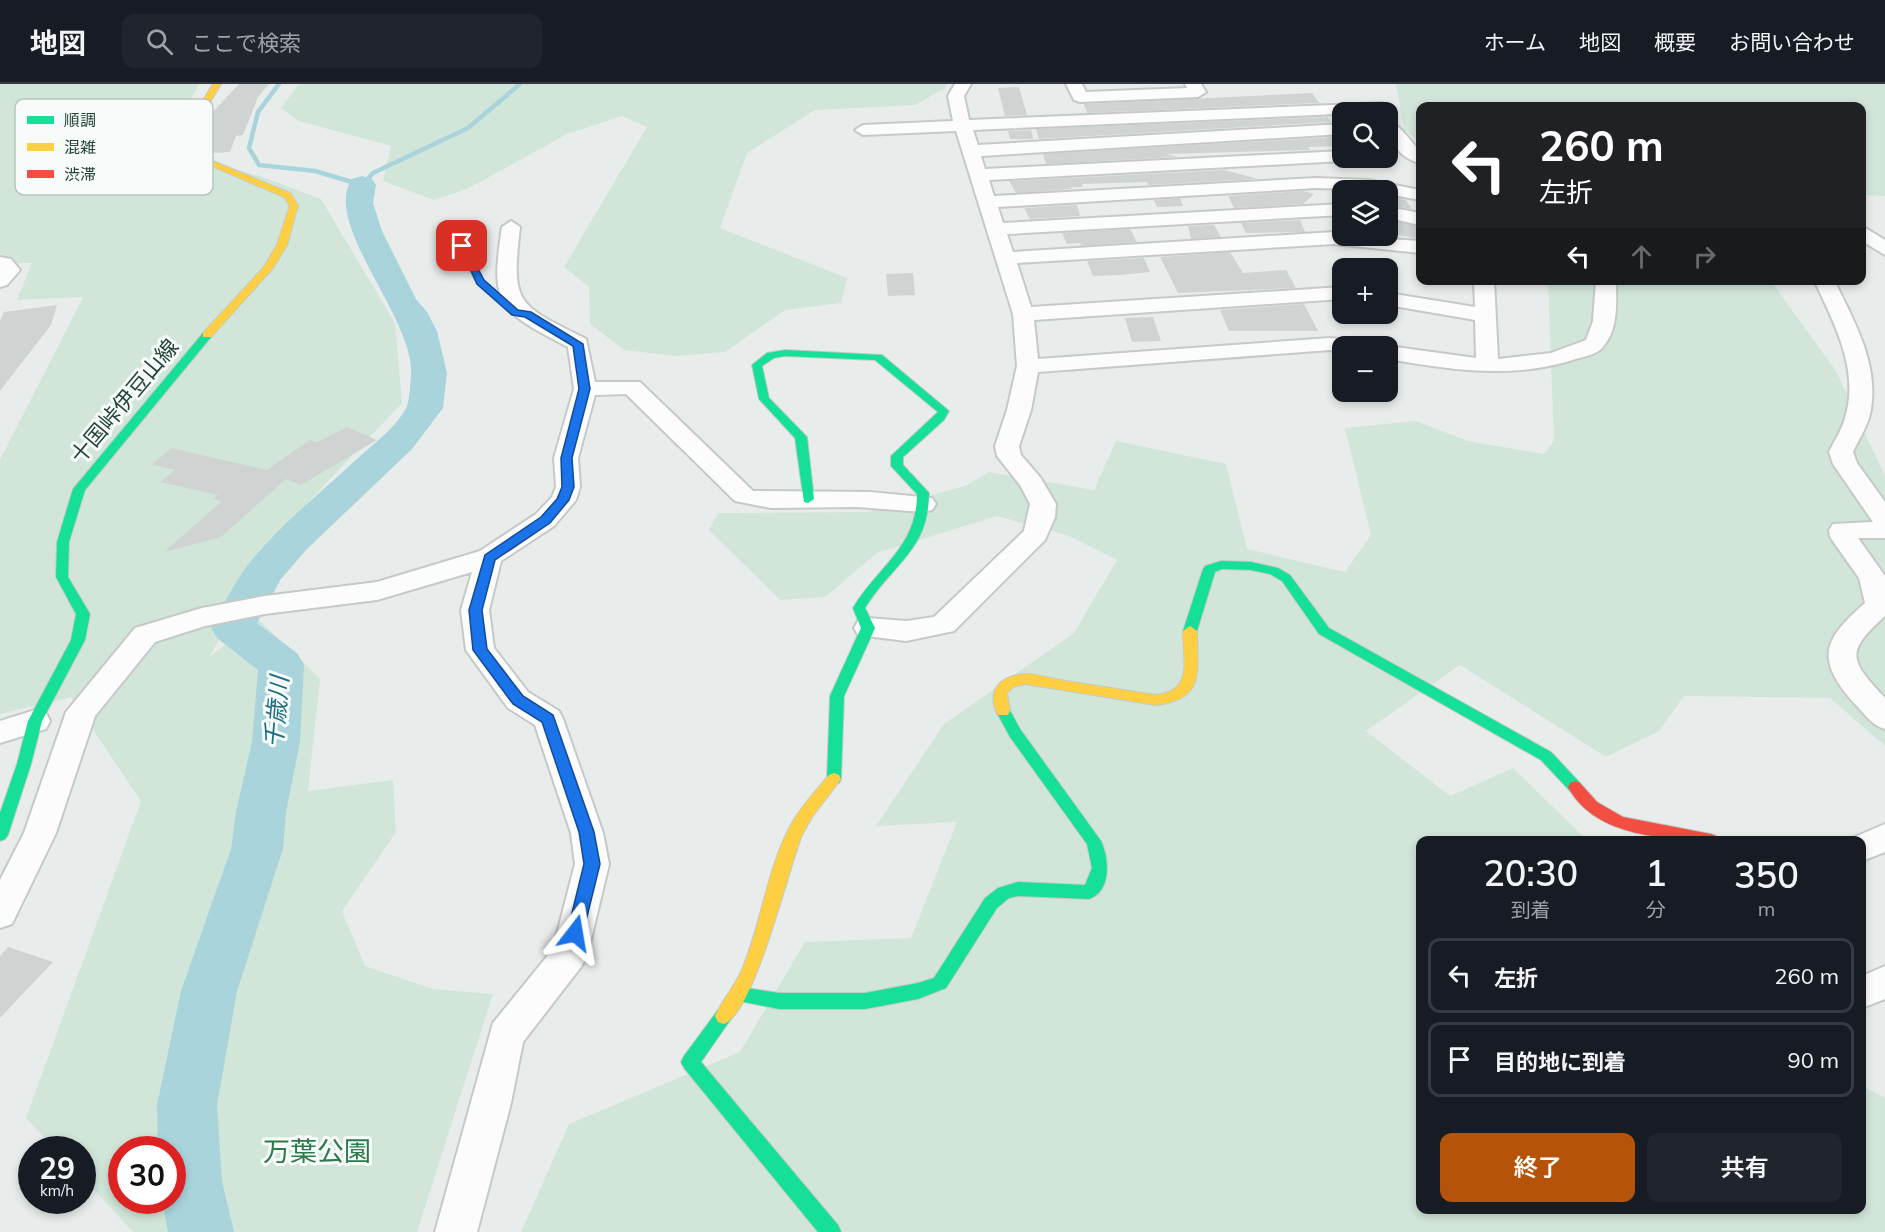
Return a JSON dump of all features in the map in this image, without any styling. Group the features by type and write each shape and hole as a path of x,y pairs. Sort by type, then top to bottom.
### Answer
{"street":[{"name":"十国峠伊豆山線","path":"207,99 217,84"},
{"path":"868,628 895,633 923,630 944,624 1036,534 1042,517 1043,504 1031,482 1009,456 1007,446 1019,410 1028,366 1023,314 962,125 956,96 963,84"},
{"path":"1074,84 1080,97 1198,92 1193,84"},
{"path":"1358,92 1371,102"},
{"path":"863,130 1332,112"},
{"path":"970,152 1332,130"},
{"path":"1398,139 1416,156"},
{"path":"1398,148 1403,145"},
{"path":"978,175 1332,157"},
{"name":"十国峠伊豆山線","path":"0,835 24,764 35,721 78,640 83,614 62,577 63,542 79,489 179,365 268,268 282,245 294,205 287,195 213,164"},
{"path":"986,202 1317,183 1370,185 1416,194"},
{"path":"995,229 1332,210"},
{"path":"1398,215 1416,218"},
{"path":"0,914 40,832 81,712 145,635 202,617 266,605 377,591 489,558 545,520 563,500 568,487 566,458 585,389 578,344 527,314 509,296 506,265 511,227"},
{"path":"1866,235 1885,249"},
{"path":"1004,258 1334,238 1416,247"},
{"path":"0,263 4,263 10,270 0,280"},
{"path":"1484,285 1487,365"},
{"path":"1398,355 1451,363 1487,365 1533,363 1568,356 1594,345 1603,329 1606,285"},
{"path":"1826,285 1855,349 1862,374 1857,418 1840,452 1845,465 1885,520"},
{"path":"1023,314 1332,294"},
{"path":"1398,301 1485,315"},
{"path":"1028,366 1332,344"},
{"path":"808,499 801,437 766,402 757,371 757,365 764,359 777,354 878,357 942,408 943,414 940,418 897,456 897,466 919,487 923,494 923,504 907,551 866,591 860,608 868,628 837,696 835,777 794,834 764,931 740,995 690,1062 831,1232"},
{"path":"585,389 632,387 744,496 757,501 875,498 923,504"},
{"path":"1885,530 1842,530 1843,537 1875,582 1880,593 1879,606 1848,636 1843,651 1844,667 1885,718"},
{"path":"456,1232 492,1103 506,1035 569,956 592,864 581,813 548,719 518,700 480,650 476,610 489,558"},
{"path":"740,995 779,1000 864,1001 918,991 940,983 991,903 1004,894 1018,889 1089,892 1100,881 1102,864 1098,850 1089,833 1015,733 1002,710 1000,692 1008,682 1025,679 1156,700 1171,700 1182,694 1189,686 1190,627 1205,576 1209,569 1221,565 1251,566 1274,571 1286,578 1324,631 1546,756 1592,806 1619,822 1691,836"},
{"path":"0,732 35,721"},
{"path":"1866,846 1885,837"},
{"path":"1866,990 1885,982"}],"lane":[{"path":"453,229 480,282 515,312 527,314"}],"green space":[{"name":"万葉公園","path":"0,84 200,84 190,99 15,99 15,195 213,195 213,163 260,176 321,199 395,323 402,403 272,541 210,656 259,620 320,679 308,791 393,780 396,832 342,911 365,966 433,989 493,994 417,1232 133,1232 116,1214 186,1214 186,1136 108,1136 108,1205 96,1192 96,1136 43,1136 26,1118 141,801 71,697 0,714 0,460 83,297 17,300 32,263 0,263"},
{"path":"299,84 947,84 945,88 915,105 815,110 747,153 720,228 847,278 841,303 785,310 725,352 677,356 624,350 590,324 589,287 564,267 647,127 622,116 567,134 469,188 434,200 383,181 391,146 299,121 281,108"},
{"path":"1396,84 1885,84 1885,196 1866,195 1866,102 1416,102 1416,140 1404,129"},
{"path":"1548,285 1774,285 1836,371 1885,476 1885,746 1830,698 1684,696 1659,731 1606,757 1460,665 1366,731 1450,796 1513,768 1583,836 1416,836 1416,1214 1866,1214 1866,1088 1885,1098 1885,1232 521,1232 569,1124 740,1052 805,942 911,938 957,822 876,826 944,724 1074,633 1117,560 1067,535 997,516 877,553 825,597 780,600 709,530 718,513 867,512 965,486 989,472 1094,490 1116,441 1226,464 1247,549 1345,572 1371,535 1345,428 1416,421 1468,441 1544,454 1554,441"}],"building":[{"path":"239,84 269,84 258,97 243,135 236,136 230,152 213,153 213,112"},
{"path":"1019,87 1027,115 1005,116 998,88"},
{"path":"1312,93 1319,103 1087,113 1084,104"},
{"path":"1327,117 1331,122 1039,139 1036,129"},
{"path":"1031,130 1033,139 1010,139 1008,131"},
{"path":"1332,137 1332,146 1308,147 1310,150 1167,154 1177,157 1046,164 1043,154"},
{"path":"1224,170 1258,179 1148,185 1147,182 1082,184 1083,187 1071,187 1072,189 1016,193 1009,181"},
{"path":"1303,191 1314,194 1303,204 1234,208 1228,196"},
{"path":"1180,198 1183,206 1157,207 1154,200"},
{"path":"1398,198 1406,200 1412,209 1398,207"},
{"path":"1077,205 1080,216 1030,219 1024,208"},
{"path":"1300,220 1305,232 1246,233 1241,223"},
{"path":"1398,222 1416,226 1416,238 1398,235"},
{"path":"1214,225 1221,237 1191,239 1188,226"},
{"path":"1130,229 1137,242 1081,246 1080,243 1067,244 1062,233"},
{"path":"1230,252 1243,273 1286,270 1296,288 1178,293 1160,257"},
{"path":"1144,258 1150,272 1121,275 1093,276 1087,261"},
{"path":"913,273 915,295 888,296 886,274"},
{"path":"1304,304 1318,331 1229,331 1220,310"},
{"path":"57,305 51,325 0,391 0,321 4,312"},
{"path":"1153,317 1161,341 1132,342 1125,318"},
{"path":"347,427 377,440 301,485 286,479 221,537 164,552 222,501 213,499 218,495 160,482 175,470 152,464 172,448 267,470 310,440 317,442"},
{"path":"8,947 53,962 0,1018 0,956"}],"waterway":[{"name":"千歳川","path":"279,84 258,112 249,148 259,165 315,171 362,185 373,173 468,128 520,84"},
{"name":"千歳川","path":"201,1232 190,1181 187,1105 209,991 257,849 261,812 276,742 281,664 233,627 264,572 292,541 399,441 425,408 429,373 420,331 411,312 402,303 367,231 358,203 362,185"}],"traffic: fast":[{"path":"0,835 24,764 35,721 78,640 83,614 62,577 63,542 79,489 207,335"},
{"path":"808,499 801,437 764,399 757,365 771,355 785,353 878,357 944,411 940,418 897,456 897,466 923,493 923,512 919,528 911,543 878,580 859,608 868,628 837,696 834,779"},
{"path":"1190,631 1209,569 1221,565 1251,566 1274,571 1286,578 1324,631 1546,756 1575,787"},
{"path":"740,995 779,1001 865,1001 918,991 940,983 991,903 1004,893 1018,889 1089,892 1097,880 1100,868 1099,855 1093,841 1015,733 1003,711"},
{"path":"724,1016 690,1062 831,1232"}],"traffic: slow":[{"path":"208,99 217,84"},
{"path":"207,335 268,268 282,245 294,205 287,195 213,164"},
{"path":"1003,711 1000,692 1008,683 1025,679 1156,700 1180,694 1186,687 1191,667 1190,631"},
{"path":"724,1016 738,995 757,951 777,881 797,828 834,779"}],"traffic: jam":[{"path":"1575,787 1592,806 1619,822 1691,836"}],"route":[{"path":"462,246 480,282 515,312 527,314 533,320 578,344 585,389 566,458 568,487 563,500 545,520 489,558 476,610 480,650 499,678 518,700 548,719 587,832 592,864 575,933"}]}
